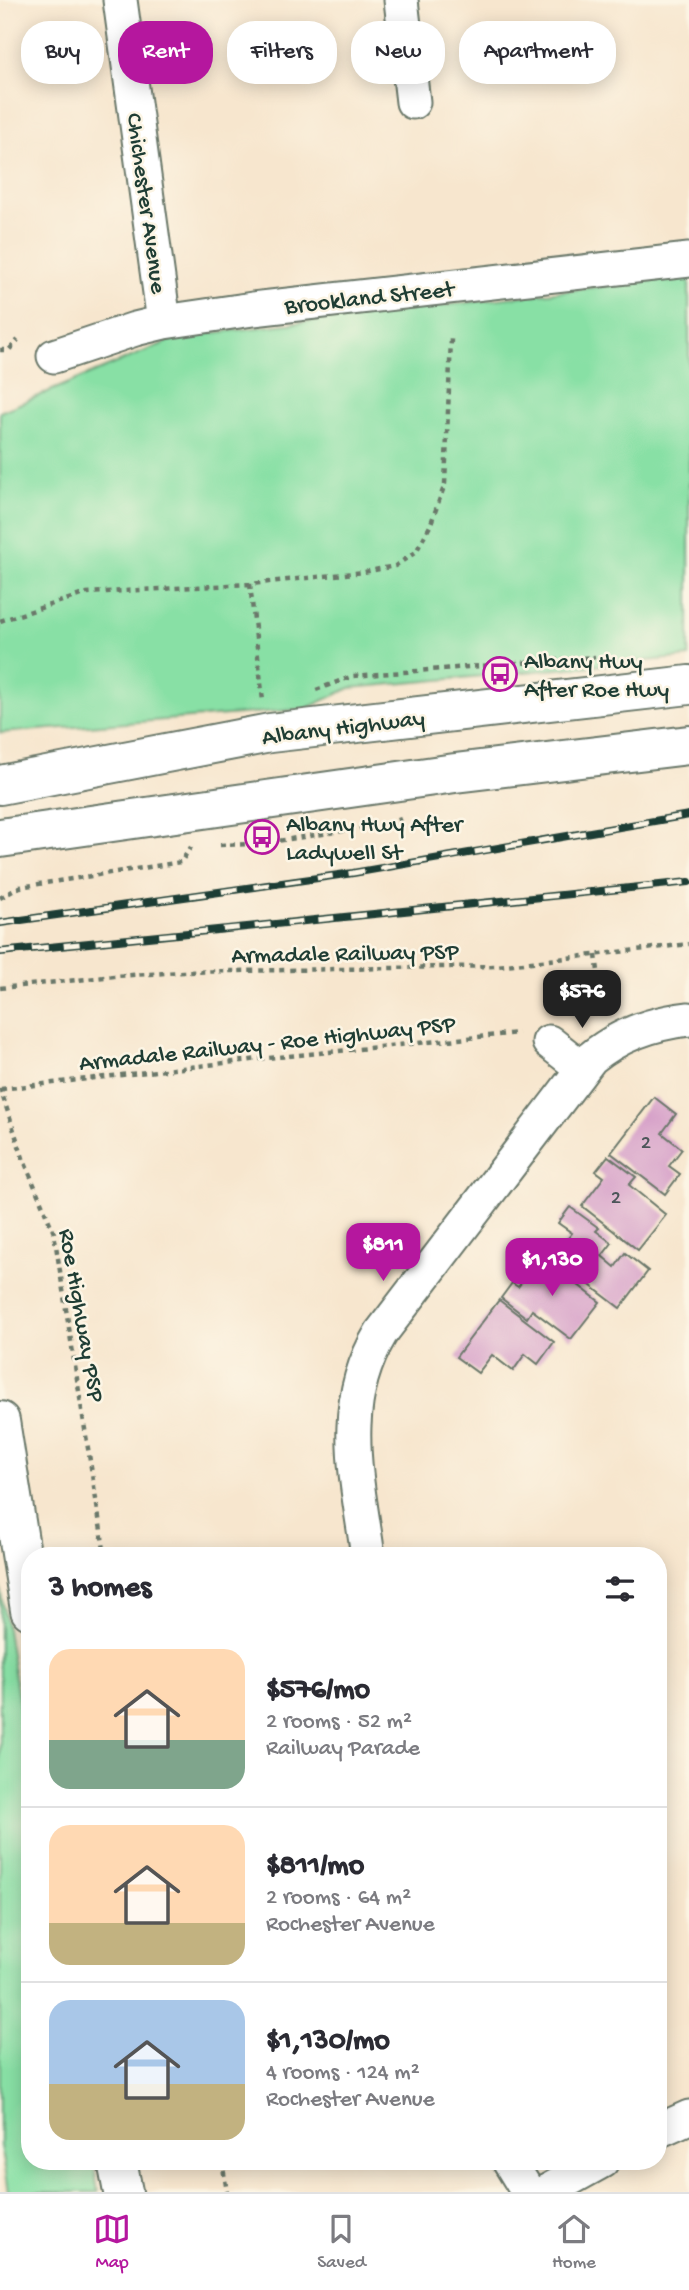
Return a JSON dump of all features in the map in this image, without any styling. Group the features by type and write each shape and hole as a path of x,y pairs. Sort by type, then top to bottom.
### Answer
{"highway":[{"name":"Albany Highway","path":"0,785 270,733 689,685"},
{"path":"4,837 455,773 689,745"},
{"path":"0,1421 21,1553"},
{"path":"118,2170 122,2192"}],"street":[{"name":"Chichester Avenue","path":"120,0 164,322"},
{"path":"401,0 413,102"},
{"name":"Brookland Street","path":"54,356 164,322 253,309 689,260"},
{"path":"367,1547 354,1454 353,1421 360,1380 373,1346 391,1318 582,1068 600,1050 619,1038 648,1026 689,1019"},
{"path":"536,1037 582,1068"},
{"path":"667,2127 689,2117"},
{"path":"515,2170 528,2192"},
{"path":"546,2192 586,2170"}],"path":[{"path":"0,621 87,593 250,584 364,572 395,566 416,552 430,526 445,484 451,339"},
{"path":"0,350 9,350 18,340"},
{"path":"250,584 262,690"},
{"path":"0,898 20,887"},
{"name":"Armadale Railway PSP","path":"0,988 183,972 468,968 689,944"},
{"path":"596,955 600,1004"},
{"name":"Armadale Railway - Roe Highway PSP","path":"0,1088 268,1058 536,1037"},
{"name":"Roe Highway PSP","path":"0,1088 23,1158 54,1233 104,1547"},
{"path":"223,2170 227,2192"}],"green space":[{"path":"689,276 689,657 350,688 305,709 0,733 0,412 179,337"},
{"path":"0,1586 21,1716 21,2170 94,2170 98,2192 8,2192 0,2145"}],"building":[{"path":"654,1097 676,1114 662,1133 682,1149 669,1166 680,1174 665,1194 611,1153"},
{"path":"608,1156 636,1177 629,1185 666,1215 638,1250 582,1206 604,1177 596,1171"},
{"path":"570,1207 599,1228 596,1231 612,1243 602,1256 615,1267 625,1253 648,1271 620,1308 553,1257 572,1233 558,1223"},
{"path":"542,1257 600,1302 571,1339 532,1310 527,1318 501,1298 512,1283 518,1287"},
{"path":"499,1300 554,1342 538,1364 525,1354 513,1371 492,1355 478,1373 456,1357"}],"railway":[{"path":"0,923 353,873 689,815"},
{"path":"0,952 689,882"}],"place":[{"name":"Albany Hwy After Roe Hwy","path":"500,674"},
{"name":"Albany Hwy After Ladywell St","path":"262,837"}]}
